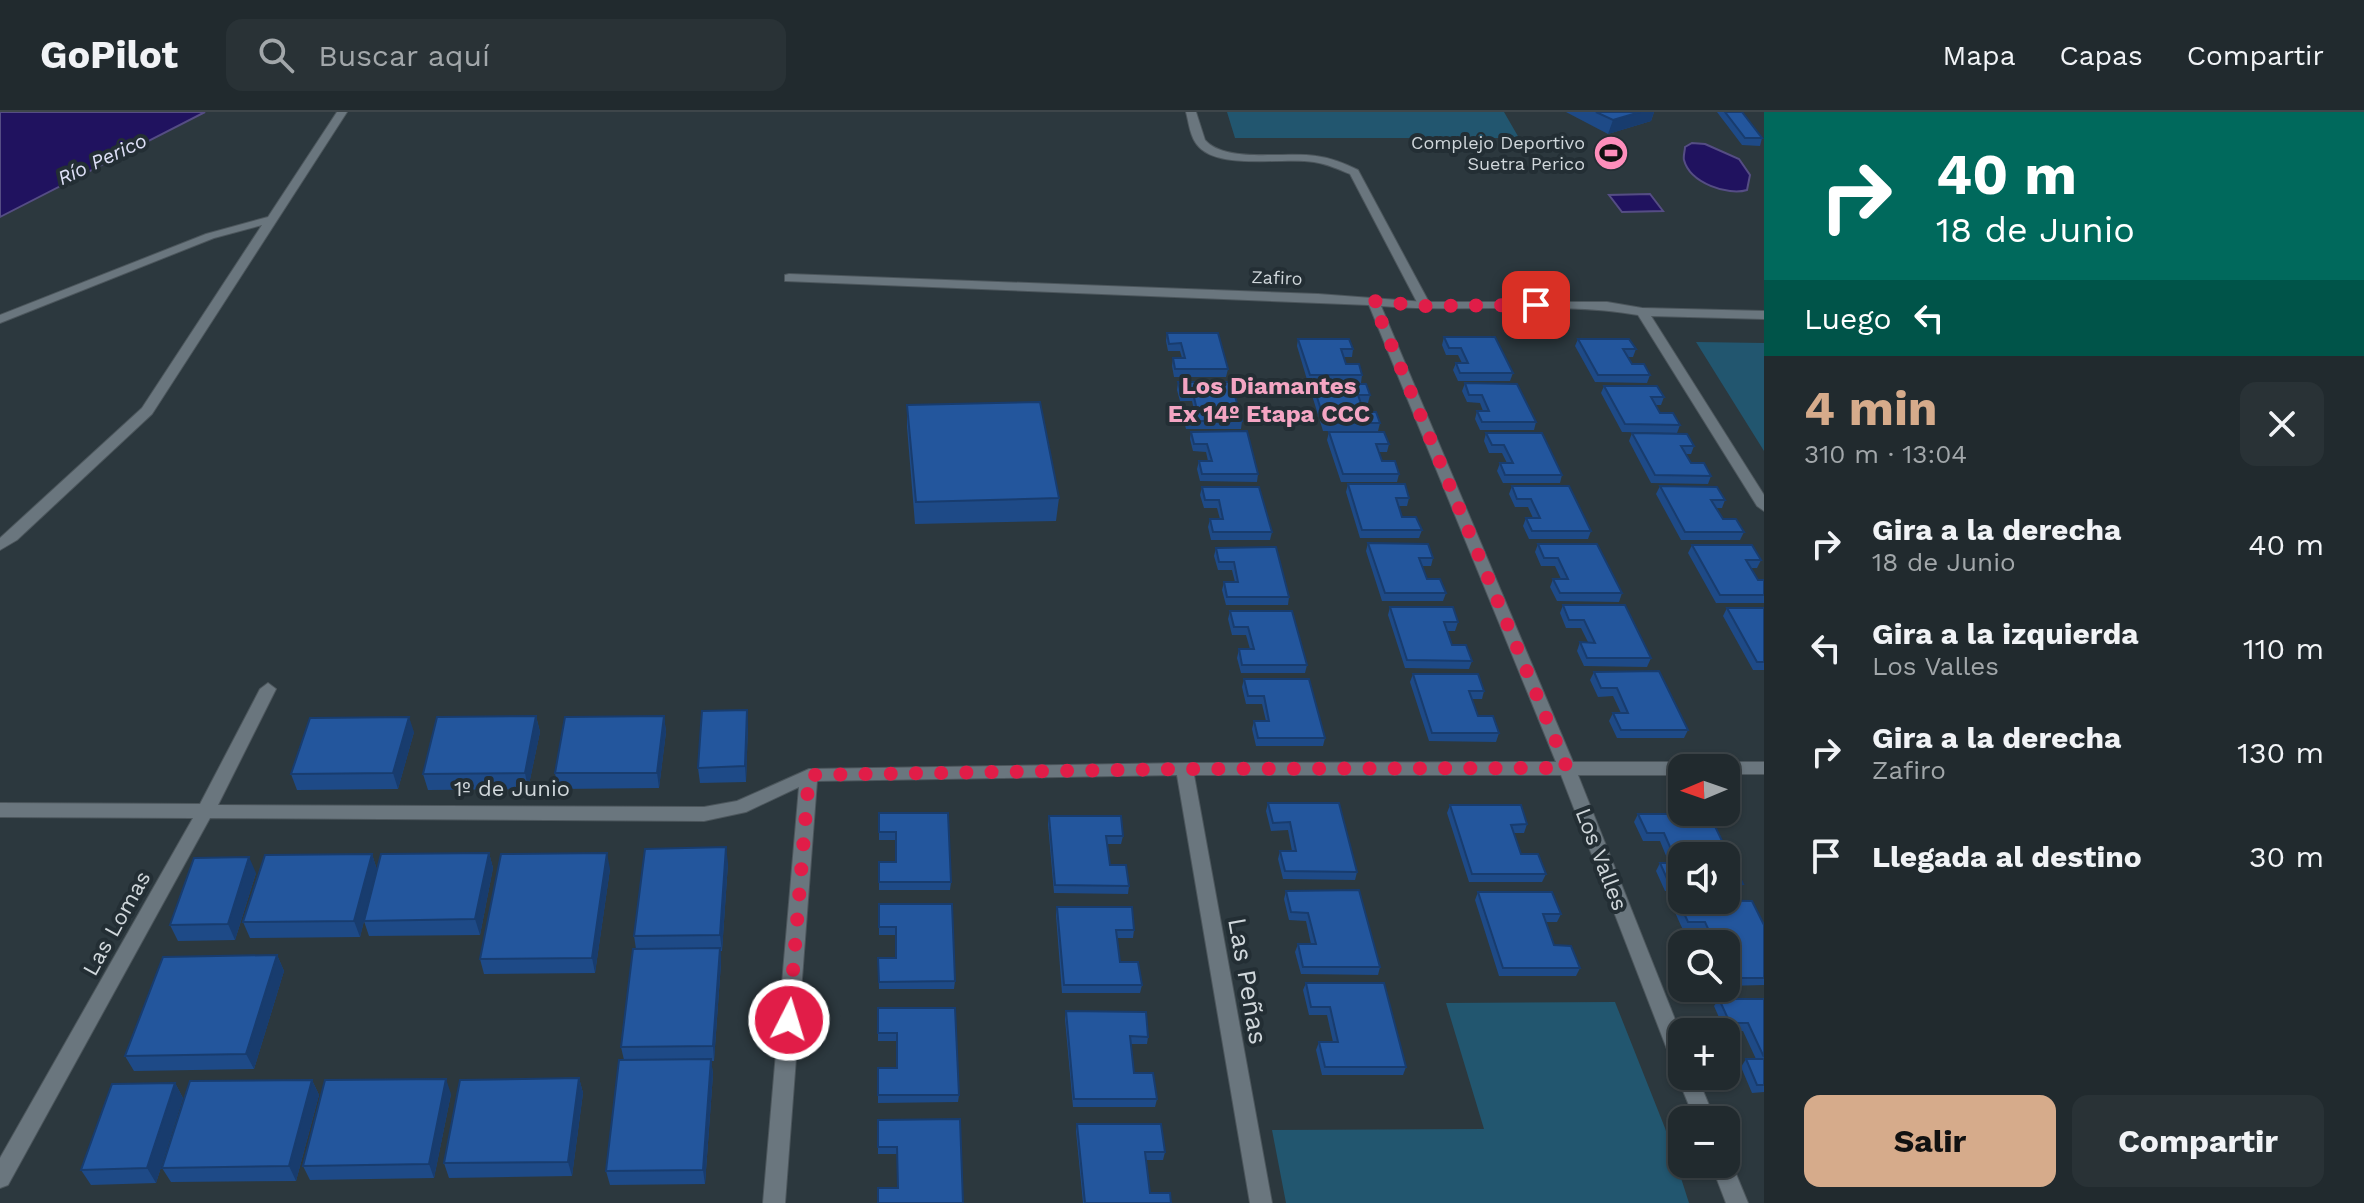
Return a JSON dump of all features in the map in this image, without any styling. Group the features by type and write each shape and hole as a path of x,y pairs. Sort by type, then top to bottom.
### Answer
{"street":[{"path":"0,545 147,411 342,112"},
{"path":"1191,112 1199,140 1217,152 1250,156 1308,155 1339,163 1354,172 1425,306"},
{"path":"0,319 210,236 273,219"},
{"name":"Zafiro","path":"789,278 1373,301 1425,306 1607,306 1642,312 1764,315"},
{"name":"Los Valles","path":"1373,301 1567,768 1668,1026"},
{"path":"1642,312 1764,506"},
{"name":"Las Lomas","path":"0,1178 206,810 268,689"},
{"path":"774,1203 809,775 1184,769 1764,768"},
{"name":"Las Peñas","path":"1184,769 1261,1203"},
{"name":"1º de Junio","path":"0,810 704,814 740,807 809,775"},
{"path":"1727,1178 1737,1203"}],"shaded area":[{"path":"1227,112 1504,112 1519,138 1235,138"},
{"path":"1696,342 1764,343 1764,451"},
{"path":"1615,1002 1668,1137 1668,1178 1681,1178 1689,1203 1286,1203 1272,1130 1484,1129 1446,1003"}],"water":[{"name":"Río Perico","path":"0,112 205,112 0,217"},
{"path":"1692,143 1705,144 1739,159 1750,175 1747,190 1720,189 1694,175 1684,160 1685,147"},
{"path":"1650,194 1663,211 1622,212 1609,195"}],"building":[{"path":"1596,112 1640,112 1613,120"},
{"path":"1725,112 1742,112 1762,138 1745,138"},
{"path":"1167,333 1218,333 1228,369 1175,369 1173,358 1185,358 1181,343 1169,344"},
{"path":"1444,337 1495,337 1513,373 1460,373 1456,363 1468,363 1461,348 1449,348"},
{"path":"1298,339 1349,339 1353,349 1341,349 1346,364 1359,364 1362,375 1310,375"},
{"path":"1578,339 1629,339 1636,349 1623,349 1632,364 1644,364 1650,375 1598,375"},
{"path":"1178,382 1231,382 1242,421 1187,421 1184,410 1197,410 1193,393 1181,393"},
{"path":"1465,383 1517,384 1536,422 1482,422 1477,411 1489,411 1482,395 1469,395"},
{"path":"1313,384 1366,384 1370,395 1358,395 1364,412 1376,412 1380,423 1325,423"},
{"path":"1604,386 1657,386 1664,397 1651,397 1660,413 1673,413 1680,425 1625,424"},
{"path":"1040,402 1059,498 916,502 907,405"},
{"path":"1247,431 1258,474 1202,474 1199,461 1212,461 1207,444 1194,444 1191,432"},
{"path":"1329,432 1384,432 1389,444 1376,444 1382,461 1395,461 1399,474 1343,474"},
{"path":"1486,433 1542,433 1562,475 1505,475 1500,463 1513,463 1504,445 1492,445"},
{"path":"1632,433 1687,434 1694,446 1681,446 1691,463 1704,463 1711,476 1655,475"},
{"path":"1348,484 1405,484 1409,498 1396,498 1402,517 1416,517 1422,530 1362,530"},
{"path":"1512,486 1569,486 1591,531 1532,531 1526,518 1540,518 1531,499 1517,499"},
{"path":"1660,486 1717,487 1725,500 1711,500 1723,519 1736,519 1744,532 1685,532"},
{"path":"1202,487 1259,487 1272,532 1213,532 1210,519 1223,519 1219,500 1205,500"},
{"path":"1368,543 1428,544 1433,558 1419,558 1427,579 1440,579 1446,593 1385,593"},
{"path":"1538,544 1597,544 1622,593 1560,593 1553,579 1568,579 1558,558 1544,558"},
{"path":"1692,545 1752,545 1761,560 1746,560 1758,580 1764,580 1764,595 1720,595"},
{"path":"1276,547 1289,597 1227,597 1224,582 1238,582 1234,562 1219,562 1216,548"},
{"path":"1563,605 1625,605 1651,658 1587,658 1580,642 1595,643 1584,620 1569,620"},
{"path":"1390,607 1453,607 1458,622 1444,622 1452,645 1466,645 1472,661 1407,660"},
{"path":"1727,608 1764,608 1764,662 1757,662"},
{"path":"1230,611 1292,611 1307,665 1242,665 1239,649 1254,649 1248,627 1234,627"},
{"path":"1659,671 1688,730 1621,730 1613,713 1628,713 1617,688 1601,688 1594,672"},
{"path":"1413,674 1478,674 1484,691 1469,691 1478,716 1493,716 1499,733 1432,733"},
{"path":"1244,679 1309,679 1325,738 1258,738 1254,721 1269,721 1264,696 1248,696"},
{"path":"747,710 745,766 698,768 702,711"},
{"path":"536,716 525,773 423,774 437,717"},
{"path":"664,716 657,773 555,773 565,717"},
{"path":"409,717 393,773 291,774 310,718"},
{"path":"1268,803 1339,803 1357,872 1285,871 1280,851 1296,851 1290,822 1273,823"},
{"path":"1450,805 1521,805 1527,824 1511,825 1521,854 1538,854 1546,874 1472,874"},
{"path":"879,813 948,813 951,882 879,882 879,862 896,862 896,832 879,832"},
{"path":"1638,814 1668,814 1668,826 1715,826 1723,842 1668,842 1664,833 1647,833"},
{"path":"1049,816 1121,816 1123,836 1106,836 1110,865 1126,865 1129,886 1055,885"},
{"path":"726,847 720,935 634,936 645,849"},
{"path":"489,853 475,919 364,921 381,854"},
{"path":"607,853 592,958 480,959 501,854"},
{"path":"372,854 354,921 243,922 265,855"},
{"path":"249,857 228,924 170,925 194,858"},
{"path":"1660,863 1668,863 1668,881"},
{"path":"1359,890 1380,967 1303,967 1298,944 1316,944 1308,913 1291,912 1286,891"},
{"path":"1478,892 1552,892 1561,914 1543,914 1554,945 1571,946 1580,968 1503,968"},
{"path":"1740,901 1752,901 1764,925 1764,978 1740,978 1740,930 1709,930 1705,922 1688,922 1684,914 1740,914"},
{"path":"879,904 952,904 955,981 879,982 878,958 896,958 896,927 879,927"},
{"path":"1057,907 1132,907 1134,930 1116,930 1120,962 1138,962 1142,985 1064,985"},
{"path":"720,948 713,1046 621,1047 633,949"},
{"path":"277,955 246,1054 125,1056 163,957"},
{"path":"1306,983 1384,983 1406,1067 1325,1067 1319,1042 1338,1042 1330,1007 1311,1007"},
{"path":"1764,999 1764,1057 1748,1023 1740,1023 1740,1018 1728,1018 1720,1002"},
{"path":"878,1008 955,1008 959,1095 878,1095 878,1068 897,1068 897,1033 878,1033"},
{"path":"1066,1011 1146,1012 1148,1037 1130,1036 1134,1073 1153,1073 1157,1099 1074,1099"},
{"path":"711,1059 703,1170 606,1171 619,1060"},
{"path":"1746,1059 1764,1059 1764,1085 1757,1085"},
{"path":"579,1078 568,1162 444,1163 460,1080"},
{"path":"446,1079 429,1164 303,1166 325,1080"},
{"path":"312,1080 289,1166 162,1168 190,1081"},
{"path":"175,1083 147,1168 81,1170 112,1084"},
{"path":"960,1119 963,1203 878,1203 878,1188 898,1188 897,1147 878,1147 878,1120"},
{"path":"1077,1124 1161,1124 1165,1152 1145,1152 1150,1193 1170,1193 1171,1203 1085,1203"}],"place":[{"name":"Complejo Deportivo Suetra Perico","path":"1611,153"}],"district":[{"name":"Los Diamantes Ex 14º Etapa CCC","path":"1269,400"}],"route":[{"path":"789,1020 809,775 1184,769 1567,768 1373,301 1425,306 1536,305"}]}
